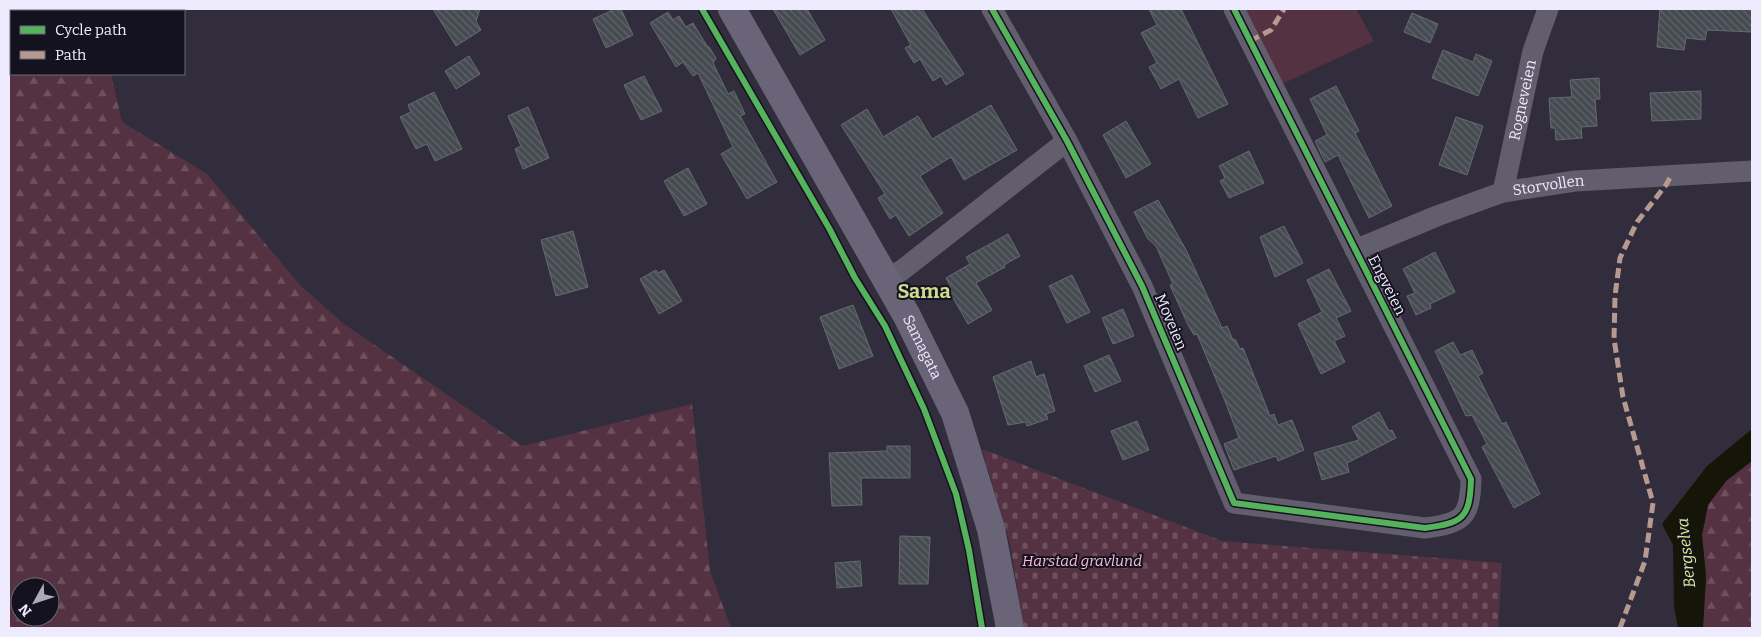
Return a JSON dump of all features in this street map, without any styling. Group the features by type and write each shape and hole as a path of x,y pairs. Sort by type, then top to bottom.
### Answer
{"highway":[{"name":"Samagata","path":"732,9 907,316 955,413 991,529 1010,628"}],"street":[{"name":"Moveien","path":"992,9 1066,141 1142,286 1234,504 1400,525"},
{"name":"Engveien","path":"1234,9 1471,479 1471,498 1466,512 1459,521 1450,525 1425,528 1400,525"},
{"name":"Rogneveien","path":"1503,192 1533,51 1548,9"},
{"path":"885,277 901,271 1066,141"},
{"name":"Storvollen","path":"1355,250 1436,216 1503,192 1575,181 1647,175 1752,171"}],"green space":[{"path":"9,9 97,9 10,10 10,75 111,75 122,122 207,174 300,285 344,324 522,446 692,404 710,571 731,628 9,628"},
{"path":"1245,9 1356,9 1374,41 1282,84"},
{"name":"Harstad gravlund","path":"982,449 1222,541 1502,563 1498,628 1024,628 1010,544"},
{"path":"1752,461 1752,628 1703,628 1706,576 1702,535 1708,505 1726,481"}],"water":[{"name":"Bergselva","path":"1752,429 1752,461 1726,481 1708,505 1702,535 1706,576 1703,628 1678,628 1674,606 1673,545 1662,524 1707,466"}],"building":[{"path":"433,9 480,9 476,21 481,30 456,46"},
{"path":"615,9 621,9 633,35 606,48 593,19"},
{"path":"773,9 807,9 825,40 800,55"},
{"path":"891,9 922,9 964,74 946,85 941,76 933,81 920,59 914,63 905,48 911,45"},
{"path":"1149,9 1181,9 1228,104 1198,118 1179,79 1161,89 1149,67 1157,63 1141,33 1157,25"},
{"path":"1660,9 1752,9 1752,32 1707,30 1705,40 1686,38 1684,50 1657,47"},
{"path":"668,12 673,20 679,16 686,27 693,23 709,47 716,58 713,63 728,94 734,91 745,114 740,116 777,182 747,199 721,154 733,147 698,73 693,76 683,62 676,67 650,23"},
{"path":"1412,13 1438,24 1430,43 1404,32"},
{"path":"1443,50 1473,62 1476,54 1492,61 1478,96 1432,78"},
{"path":"469,56 480,74 456,89 445,71"},
{"path":"644,76 662,111 641,120 624,85"},
{"path":"1599,78 1600,99 1595,99 1597,126 1581,127 1582,138 1556,140 1555,128 1551,128 1549,98 1572,97 1570,80"},
{"path":"1336,86 1359,131 1355,133 1392,206 1369,218 1338,155 1325,162 1315,141 1327,135 1310,99"},
{"path":"1701,91 1701,119 1652,121 1650,93"},
{"path":"434,92 462,149 435,161 427,144 416,149 400,117 411,112 408,105"},
{"path":"991,105 1017,150 964,180 951,157 920,176 943,213 909,236 896,215 890,219 878,198 885,194 841,125 867,109 883,137 918,116 932,139"},
{"path":"528,107 549,158 523,169 515,149 521,146 508,116"},
{"path":"1456,117 1483,126 1467,175 1439,165"},
{"path":"1126,121 1151,164 1126,178 1103,135"},
{"path":"1249,151 1264,183 1229,198 1220,181 1225,178 1219,166"},
{"path":"688,168 707,204 684,216 664,181"},
{"path":"1158,200 1186,250 1222,328 1227,326 1233,340 1235,339 1240,349 1243,348 1270,416 1274,414 1278,425 1292,420 1304,450 1278,461 1276,456 1234,470 1224,444 1239,438 1225,401 1197,334 1194,335 1188,325 1170,285 1173,284 1156,246 1148,239 1134,212"},
{"path":"1284,226 1303,263 1275,277 1260,237"},
{"path":"573,231 588,287 556,296 541,240"},
{"path":"1008,234 1020,256 1004,265 1005,267 976,283 992,310 968,324 948,289 951,287 946,278 970,264 966,257"},
{"path":"1435,252 1455,292 1430,304 1431,308 1416,315 1407,296 1415,293 1403,269"},
{"path":"1329,269 1351,311 1336,318 1345,336 1334,341 1345,362 1321,374 1298,324 1322,312 1307,280"},
{"path":"656,270 658,273 664,270 682,301 659,314 640,279"},
{"path":"1072,275 1090,312 1067,323 1049,286"},
{"path":"853,305 873,356 839,369 820,317"},
{"path":"1123,309 1134,336 1113,344 1102,318"},
{"path":"1453,342 1460,355 1472,350 1483,373 1478,376 1502,424 1506,422 1540,494 1514,508 1482,447 1487,444 1472,415 1466,416 1435,351"},
{"path":"1109,355 1121,381 1095,392 1084,366"},
{"path":"1031,361 1036,377 1044,374 1055,411 1046,414 1048,419 1027,426 1026,422 1008,425 993,377"},
{"path":"1379,412 1389,431 1392,430 1396,438 1347,463 1349,472 1322,480 1314,453 1359,440 1352,427"},
{"path":"1137,421 1149,450 1123,460 1111,431"},
{"path":"887,446 910,446 910,478 861,478 862,505 832,506 829,453 887,451"},
{"path":"900,536 930,537 928,584 899,584"},
{"path":"860,561 862,586 837,588 835,563"}],"marked path":[{"path":"1250,41 1271,30 1284,9"},
{"path":"1620,628 1645,561 1653,503 1623,397 1614,339 1615,296 1620,258 1637,222 1666,185 1672,174"}],"cycle path":[{"path":"702,9 829,228 855,278 885,326 924,409 956,494 969,550 982,628"},
{"path":"992,9 1067,141 1142,286 1234,503 1425,528 1456,521 1462,516 1469,502 1471,479 1234,9"}],"district":[{"name":"Sama","path":"924,291"}]}
